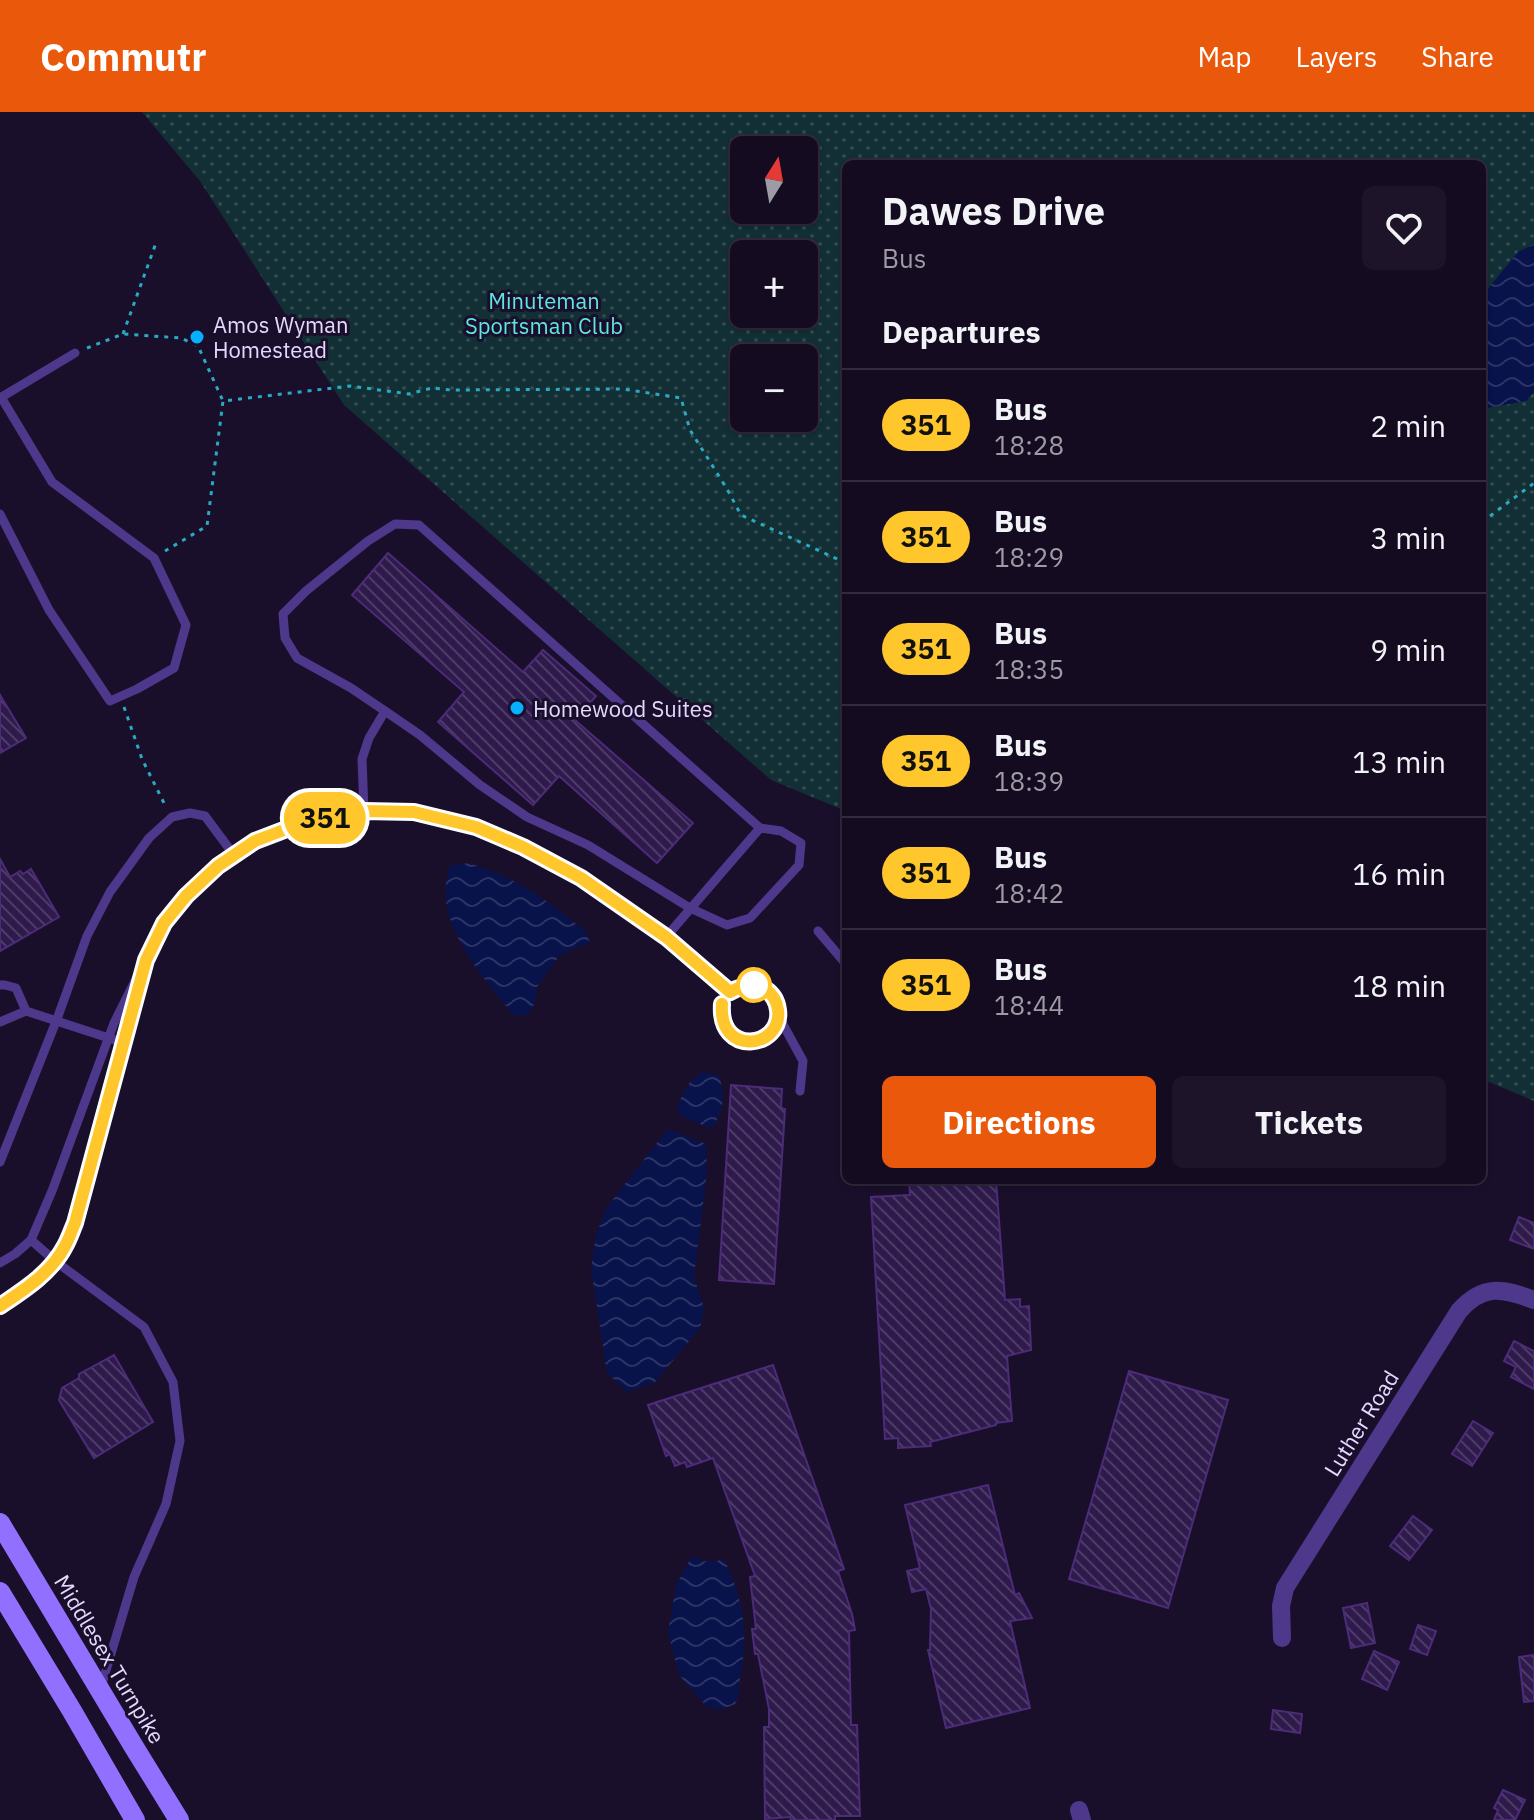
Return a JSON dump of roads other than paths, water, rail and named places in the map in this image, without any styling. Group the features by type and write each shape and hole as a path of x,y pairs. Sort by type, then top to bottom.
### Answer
{"main road":[{"name":"Middlesex Turnpike","path":"0,1523 179,1820"},
{"path":"0,1592 135,1820"}],"street":[{"name":"Luther Road","path":"1282,1638 1281,1606 1285,1588 1459,1311 1471,1298 1486,1292 1502,1290 1534,1300"}],"lane":[{"path":"0,514 49,610 110,701 174,668 186,625 154,558 52,482 1,397 75,353"},
{"path":"395,524 419,525 760,828 781,831 801,843 799,865 750,918 727,925 690,908 588,845 527,817 480,785 420,735 385,711 297,658 285,638 283,614 306,591 368,541 395,524"},
{"path":"364,811 362,759 369,738 385,711"},
{"path":"0,1263 31,1240 114,1023 164,923 186,896 218,866 255,841 297,825 364,811 414,812 476,827 523,847 581,878 666,937 730,992"},
{"path":"0,1162 87,936 110,892 149,838 172,817 190,813 205,816 234,855"},
{"path":"666,937 760,828"},
{"path":"818,931 842,959"},
{"path":"0,1306 35,1282 65,1248 75,1223 146,960"},
{"path":"0,985 16,988 26,1011"},
{"path":"779,1017 776,1026 764,1039 751,1042 737,1039 726,1030 721,1018 722,1004 730,992 741,986 754,985 774,997 779,1017 803,1061 800,1091"},
{"path":"0,1022 26,1011 124,1043"},
{"path":"31,1240 144,1327 173,1382 180,1441 166,1504 134,1577 100,1690"}],"water":[{"path":"1534,244 1534,392 1526,401 1486,408 1486,291 1518,252"},
{"path":"469,863 531,891 586,932 590,943 559,956 537,987 535,1003 527,1015 514,1016 468,955 451,920 446,902 450,866"},
{"path":"703,1072 719,1076 722,1090 721,1109 712,1129 681,1116 677,1109 686,1088"},
{"path":"668,1129 706,1144 707,1172 694,1277 704,1308 700,1328 655,1382 627,1392 607,1373 591,1268 596,1235 607,1207"},
{"path":"692,1556 708,1562 724,1559 743,1615 744,1652 738,1697 735,1704 720,1710 706,1706 679,1675 668,1632 676,1585"}],"place":[{"name":"Amos Wyman Homestead","path":"197,337"},
{"name":"Homewood Suites","path":"517,708"}],"park label":[{"name":"Minuteman Sportsman Club","path":"544,312"}]}
